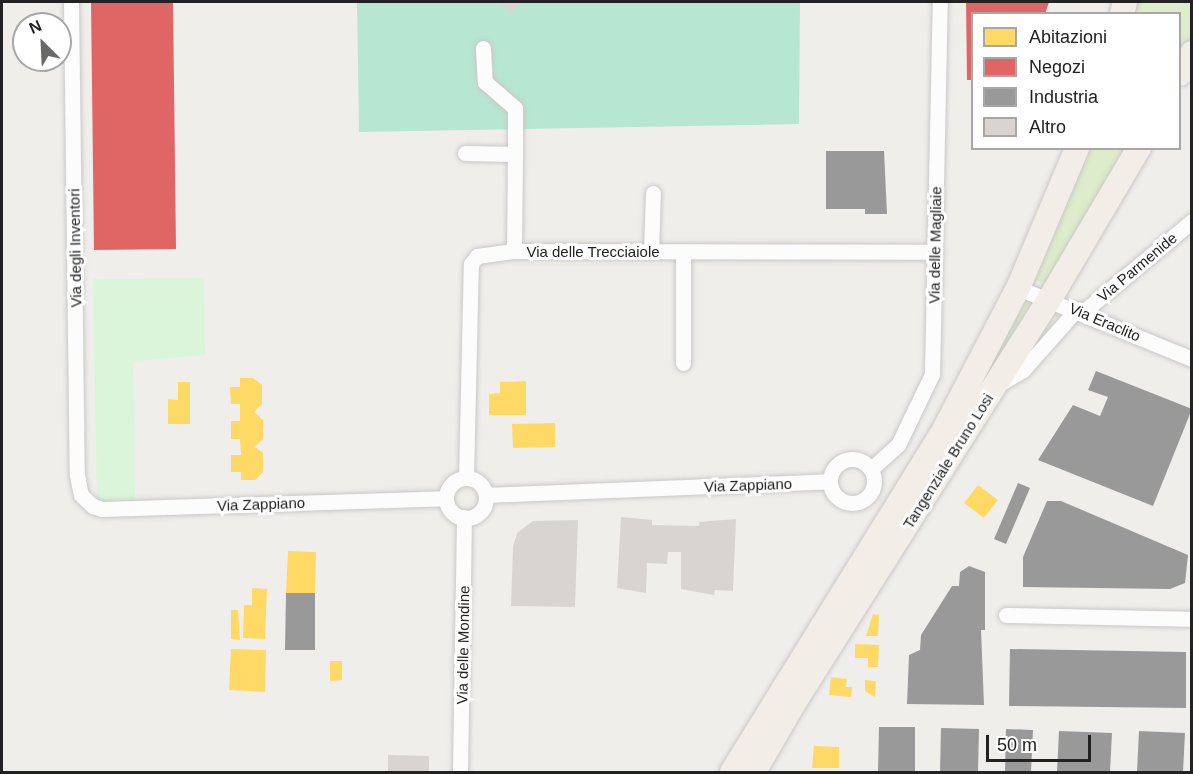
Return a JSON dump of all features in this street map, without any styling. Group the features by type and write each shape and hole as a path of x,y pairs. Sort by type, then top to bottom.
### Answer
{"main road":[{"path":"1181,70 1191,53"},
{"name":"Tangenziale Bruno Losi","path":"732,772 945,428 1018,288 1076,150"},
{"name":"Tangenziale Bruno Losi","path":"754,772 794,703 1049,300 1137,150"}],"street":[{"name":"Via degli Inventori","path":"71,2 77,475 81,495"},
{"name":"Via delle Magliaie","path":"871,469 898,445 932,374 940,2"},
{"path":"483,48 485,82 515,108 514,251"},
{"path":"465,153 515,154"},
{"path":"651,252 653,193"},
{"name":"Via Parmenide","path":"996,385 1023,370 1080,311 1191,221"},
{"name":"Via delle Trecciaiole","path":"466,478 471,264 485,252 935,252"},
{"path":"683,252 683,363"},
{"name":"Via Eraclito","path":"1018,288 1080,311 1191,359"},
{"path":"846,460 860,460 871,469 873,489 859,502 839,499 830,481 834,468 846,460"},
{"path":"466,478 477,481 486,495 480,512 464,518 450,509 446,498 450,486 466,478"},
{"name":"Via Zappiano","path":"486,495 830,481"},
{"name":"Via Zappiano","path":"81,495 93,506 102,509 446,498"},
{"name":"Via delle Mondine","path":"460,772 464,518"},
{"path":"1006,615 1191,619"}],"green space":[{"path":"357,2 800,2 799,124 359,132"},
{"path":"1137,2 1191,2 1191,38 1181,58 1181,12 1135,12"},
{"path":"1087,150 1130,150 1048,285 1032,278"},
{"path":"204,278 205,355 133,361 135,502 97,502 93,279"},
{"path":"1022,299 1036,304 966,411"}],"building: Abitazioni":[{"path":"240,378 253,378 262,385 262,404 254,412 263,420 263,439 255,447 263,453 263,472 255,480 241,480 241,472 231,472 231,455 241,455 240,439 231,439 231,421 240,421 240,404 231,404 230,387 240,387"},
{"path":"526,381 526,415 489,415 489,394 500,393 500,382"},
{"path":"178,382 190,382 190,424 168,424 168,399 178,400"},
{"path":"555,423 555,447 513,448 512,424"},
{"path":"978,485 998,500 984,518 964,503"},
{"path":"288,551 316,552 315,593 286,593"},
{"path":"252,588 267,589 265,639 243,638 244,605 252,605"},
{"path":"231,610 238,610 240,640 231,639"},
{"path":"873,614 879,615 878,636 866,636"},
{"path":"855,644 879,645 878,667 868,667 868,658 855,658"},
{"path":"231,649 266,650 265,692 229,690"},
{"path":"330,661 342,661 342,680 330,681"},
{"path":"831,677 847,679 846,687 852,687 851,697 829,695"},
{"path":"865,680 876,681 875,697 865,691"},
{"path":"814,746 839,747 839,768 812,768"}],"building: Negozi":[{"path":"91,2 173,2 176,249 94,250"},
{"path":"966,2 1049,2 1046,12 971,12 971,80 967,80"}],"building: Industria":[{"path":"826,151 884,151 887,214 865,214 865,209 826,209"},
{"path":"1096,371 1192,409 1153,506 1038,460 1073,405 1100,416 1108,397 1088,390"},
{"path":"1018,483 1030,488 1006,544 994,539"},
{"path":"1047,501 1061,501 1188,555 1185,583 1170,589 1023,587 1023,557"},
{"path":"969,566 985,572 985,630 981,630 984,705 907,704 909,655 920,650 921,635 952,586 959,586 960,572"},
{"path":"286,593 315,593 315,650 285,650"},
{"path":"1010,649 1186,652 1186,708 1009,706"},
{"path":"879,727 915,727 915,772 878,772"},
{"path":"941,728 979,729 978,772 940,772"},
{"path":"1006,729 1033,730 1031,772 1005,772"},
{"path":"1059,731 1112,733 1110,772 1057,772"},
{"path":"1139,731 1185,733 1183,772 1137,772"}],"building: Altro":[{"path":"523,2 510,14 500,4"},
{"path":"621,517 652,520 652,525 699,526 699,522 736,519 733,591 715,590 714,595 681,589 681,552 668,552 667,564 647,563 646,593 617,588"},
{"path":"578,520 575,607 511,606 513,547 517,533 533,521"},
{"path":"388,755 429,756 429,772 388,772"}]}
